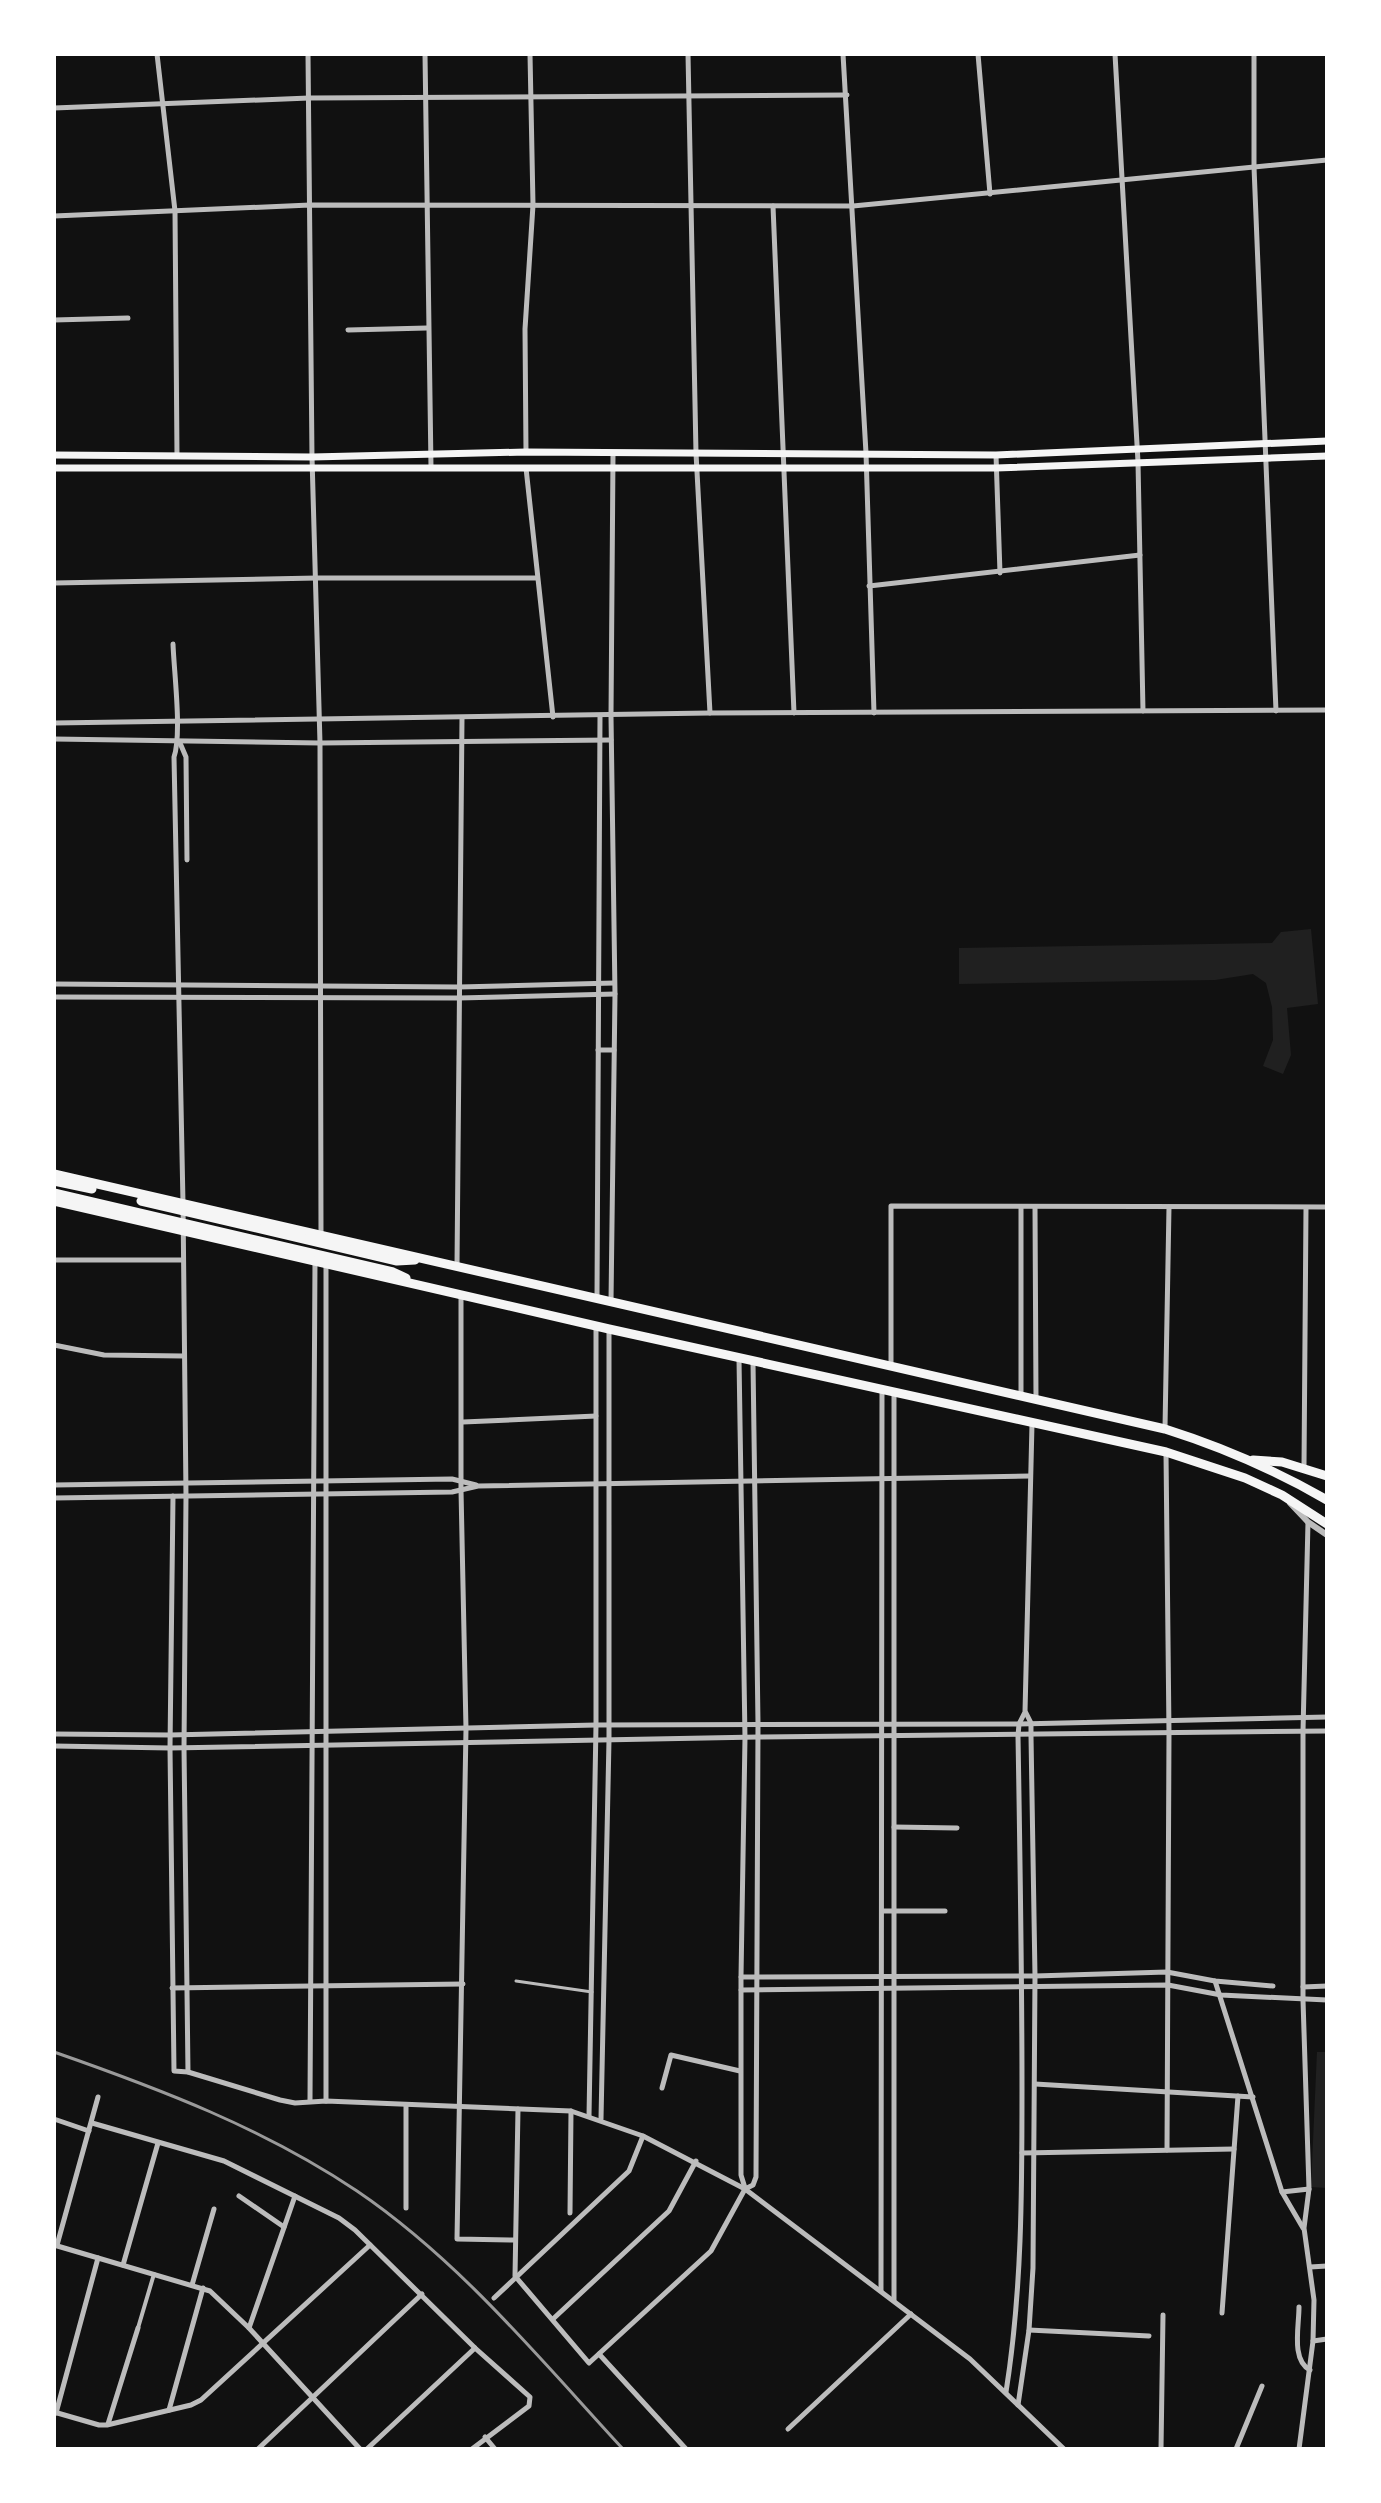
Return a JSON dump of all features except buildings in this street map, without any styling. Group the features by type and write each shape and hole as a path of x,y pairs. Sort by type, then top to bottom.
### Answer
{"highway":[{"path":"54,1174 1165,1429 1250,1460 1327,1500"},
{"path":"54,1181 397,1261 431,1260"},
{"path":"95,1210 105,1205 110,1188"},
{"path":"54,1193 393,1272 424,1286"},
{"path":"124,1216 130,1199 144,1195"},
{"path":"54,1201 609,1329 1166,1452 1245,1478 1282,1495 1327,1524"},
{"path":"1250,1460 1282,1462 1327,1476"}],"main road":[{"path":"54,455 312,457 526,452 613,455 783,452 996,455 1327,441"},
{"path":"54,468 996,468 1327,456"}],"street":[{"path":"157,54 175,211 177,455"},
{"path":"308,54 312,457 320,720 321,1235"},
{"path":"425,54 431,467"},
{"path":"526,452 525,329 533,205 530,54"},
{"path":"688,54 696,453 710,713"},
{"path":"843,54 866,453 874,713"},
{"path":"978,54 990,194"},
{"path":"1115,54 1138,462 1143,711"},
{"path":"1254,54 1254,167 1276,711"},
{"path":"54,108 309,98 847,95"},
{"path":"54,216 310,205 853,206 1327,160"},
{"path":"773,206 794,713"},
{"path":"54,320 128,318"},
{"path":"348,330 427,328"},
{"path":"611,1301 615,994 611,740 613,455"},
{"path":"996,455 1000,573"},
{"path":"526,468 553,717"},
{"path":"869,586 1140,555"},
{"path":"54,583 537,578"},
{"path":"173,644 176,721 186,757 187,860"},
{"path":"54,723 710,713 1327,710"},
{"path":"597,1298 600,716"},
{"path":"457,1266 462,718"},
{"path":"54,739 320,743 611,740"},
{"path":"180,742 174,757 181,996 188,2072"},
{"path":"54,984 459,987 614,983"},
{"path":"54,997 459,998 615,994"},
{"path":"598,1050 614,1050"},
{"path":"891,1365 891,1206 1327,1207"},
{"path":"1021,1207 1021,1395"},
{"path":"1035,1207 1036,1399"},
{"path":"1165,1429 1169,1207"},
{"path":"1304,1468 1306,1208"},
{"path":"54,1260 182,1260"},
{"path":"310,2100 315,1260"},
{"path":"326,2101 327,1263"},
{"path":"461,1295 466,1744 457,2239 515,2240"},
{"path":"589,2116 596,1740 596,1326"},
{"path":"601,2119 609,1740 609,1329"},
{"path":"54,1345 104,1355 183,1356"},
{"path":"739,1358 745,1738 740,2071 741,2175 745,2189"},
{"path":"518,2109 515,2276 589,2363 711,2251 745,2189 753,2185 756,2177 758,1724 752,1361"},
{"path":"313,1371 325,1371"},
{"path":"881,2291 882,1389"},
{"path":"894,1392 894,2301"},
{"path":"463,1422 596,1416"},
{"path":"1006,2392 1018,2302 1022,2153 1018,1736 1025,1712 1032,1423"},
{"path":"1166,1452 1169,1719 1167,2150"},
{"path":"54,1498 461,1490 478,1486 610,1483 1030,1476"},
{"path":"54,1485 461,1480 478,1486"},
{"path":"1282,1495 1308,1522 1327,1535"},
{"path":"173,1496 170,1748 174,2071 188,2072 295,2103 310,2100 571,2111 643,2136 745,2189 970,2359 1064,2449"},
{"path":"1299,2449 1313,2341 1314,2300 1304,2228 1309,2189 1303,2000 1303,1731 1308,1522"},
{"path":"313,1582 326,1582"},
{"path":"596,1660 609,1661"},
{"path":"1018,2405 1029,2330 1035,2153 1031,1723 1025,1712"},
{"path":"54,1734 170,1735 596,1725 1019,1724 1327,1717"},
{"path":"54,1746 184,1748 758,1737 895,1738 1327,1731"},
{"path":"894,1827 957,1828"},
{"path":"882,1911 945,1911"},
{"path":"741,1977 1035,1976 1167,1972 1215,1981 1273,1986"},
{"path":"1215,1981 1282,2192 1304,2228"},
{"path":"172,1988 463,1984"},
{"path":"741,1990 1035,1989 1168,1985 1221,1995 1327,2000"},
{"path":"1303,1987 1327,1986"},
{"path":"662,2088 671,2055 740,2071"},
{"path":"1035,2084 1253,2097"},
{"path":"1222,2313 1238,2096"},
{"path":"98,2097 55,2245 203,2288 216,2296 360,2449"},
{"path":"406,2105 406,2208"},
{"path":"570,2213 571,2111"},
{"path":"54,2119 89,2131"},
{"path":"92,2123 224,2161 339,2218 530,2397 529,2406 472,2449"},
{"path":"494,2298 629,2171 643,2136"},
{"path":"123,2265 158,2142"},
{"path":"1022,2153 1234,2149"},
{"path":"881,2153 893,2153"},
{"path":"553,2319 669,2211 696,2161"},
{"path":"1282,2192 1309,2189"},
{"path":"239,2196 284,2227"},
{"path":"249,2328 295,2196"},
{"path":"192,2285 214,2209"},
{"path":"98,2258 55,2413 107,2425 201,2400 370,2245"},
{"path":"1310,2267 1327,2266"},
{"path":"107,2425 154,2274"},
{"path":"169,2410 203,2288"},
{"path":"258,2449 422,2294"},
{"path":"1299,2307 1298,2356 1303,2366 1310,2370"},
{"path":"788,2429 911,2314"},
{"path":"1161,2449 1163,2315"},
{"path":"1029,2330 1149,2336"},
{"path":"1313,2341 1327,2339"},
{"path":"367,2449 475,2348"},
{"path":"599,2354 686,2449"},
{"path":"1236,2449 1262,2386"},
{"path":"485,2437 495,2449"}],"lane":[{"path":"516,1981 592,1992"}],"shaded area":[{"path":"1311,929 1318,1004 1287,1008 1291,1055 1283,1074 1263,1066 1273,1040 1272,1007 1266,983 1253,974 1215,980 959,984 959,948 1272,943 1281,932"},
{"path":"1317,2052 1327,2052 1327,2188 1311,2187"}],"railway":[{"path":"54,2052 133,2080 248,2129 357,2191 394,2218 464,2279 623,2449"}]}
